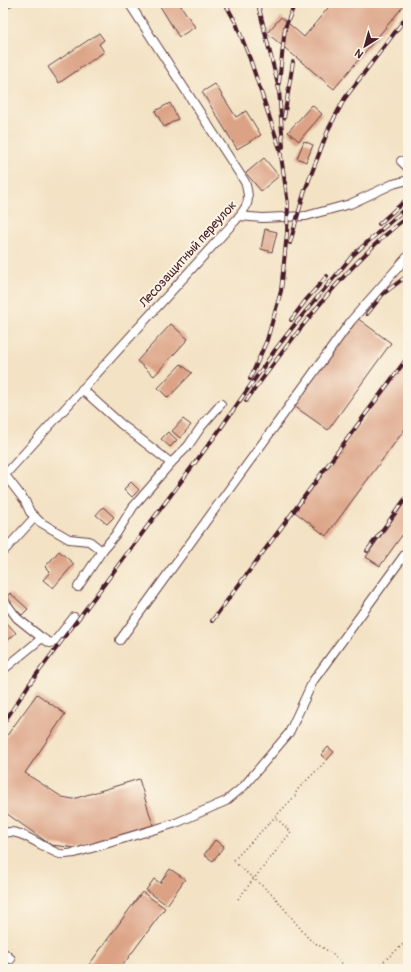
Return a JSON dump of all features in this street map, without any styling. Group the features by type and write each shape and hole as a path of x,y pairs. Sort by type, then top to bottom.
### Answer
{"street":[{"path":"3,6 8,3"},
{"name":"Лесозащитный переулок","path":"4,476 240,216 248,204 248,193 245,182 129,3"},
{"path":"401,161 408,168"},
{"path":"240,216 262,218 306,216 350,204 393,184 408,180"},
{"path":"120,640 346,327 408,256"},
{"path":"82,389 120,424 171,463"},
{"path":"78,587 102,551 116,534 133,507 171,463 188,446 201,427 221,404"},
{"path":"4,476 25,501 30,512 40,522 69,538 88,541 102,551"},
{"path":"3,552 35,517"},
{"path":"3,835 5,832 11,831 60,854 75,853 176,823 226,801 244,786 258,771 289,733 313,681 408,550"},
{"path":"3,599 17,618 50,643 54,642 74,617"},
{"path":"3,670 42,638"},
{"path":"3,952 11,959"}],"path":[{"path":"324,763 297,790 295,796 233,861 273,895 309,939 331,953 348,969"},
{"path":"238,899 291,832 275,817"},
{"path":"375,969 408,940"}],"building":[{"path":"158,3 179,3 195,27 179,37"},
{"path":"332,3 406,3 334,89 267,33 281,17 304,37"},
{"path":"99,33 104,40 99,44 104,52 59,83 48,67"},
{"path":"215,84 236,117 246,111 261,135 237,149 202,92"},
{"path":"170,103 178,119 164,127 155,111"},
{"path":"312,105 322,114 299,141 288,132"},
{"path":"304,141 313,145 306,162 297,158"},
{"path":"264,158 279,176 261,191 246,173"},
{"path":"265,229 277,232 272,252 261,249"},
{"path":"357,318 391,343 328,430 294,406"},
{"path":"171,324 188,339 154,376 137,361"},
{"path":"408,358 408,425 326,536 295,512"},
{"path":"181,364 192,373 168,398 158,388"},
{"path":"183,419 191,425 180,438 172,431"},
{"path":"168,432 177,440 170,447 161,439"},
{"path":"131,482 139,490 132,497 124,489"},
{"path":"408,498 408,527 380,566 366,557"},
{"path":"103,507 114,517 107,524 96,515"},
{"path":"59,551 74,564 53,588 43,580 50,572 45,567"},
{"path":"10,593 28,609 22,615 4,599"},
{"path":"7,623 16,633 6,642 3,639 3,627"},
{"path":"37,694 65,714 25,773 62,797 73,799 139,779 153,825 77,848 51,845 3,811 3,741"},
{"path":"328,747 334,752 327,760 321,755"},
{"path":"215,840 224,846 213,861 204,855"},
{"path":"170,869 185,879 167,905 146,890 154,879 160,883"},
{"path":"142,892 165,908 120,969 86,969"}],"railway":[{"path":"225,3 236,23 250,59 280,149 288,204 287,233 281,291 267,340 250,379"},
{"path":"279,83 285,28 295,3"},
{"path":"259,8 279,89 283,147"},
{"path":"290,243 304,193 329,128 345,98 408,15"},
{"path":"284,118 293,62"},
{"path":"379,224 408,198"},
{"path":"3,724 28,686 218,432 275,350 296,323 353,255 408,206"},
{"path":"246,401 283,351 341,280 362,257 408,216"},
{"path":"367,314 383,294 408,275"},
{"path":"291,320 327,276"},
{"path":"212,621 408,357"},
{"path":"367,551 408,495"},
{"path":"403,969 408,963"}]}
